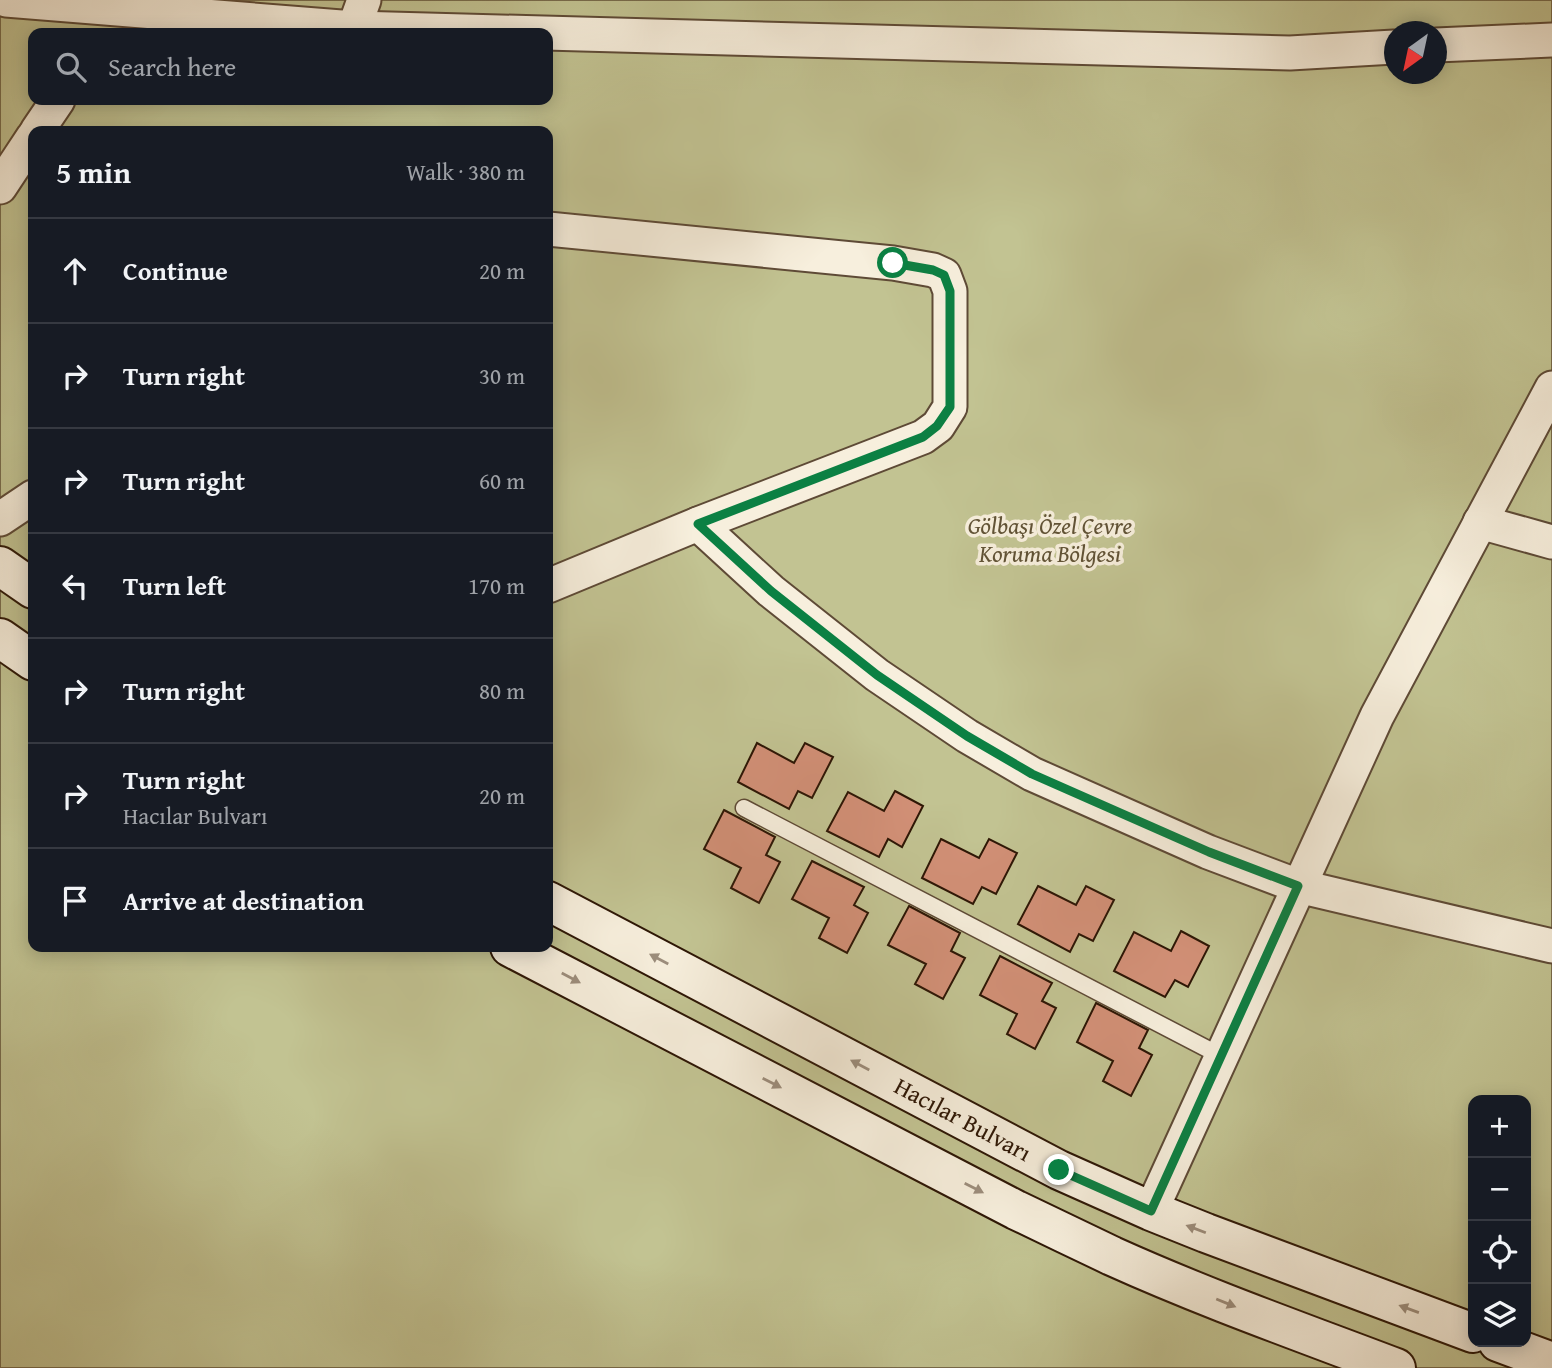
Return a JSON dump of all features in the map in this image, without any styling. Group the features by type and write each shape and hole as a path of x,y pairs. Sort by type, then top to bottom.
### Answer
{"main road":[{"path":"0,566 28,586"},
{"path":"0,638 28,658"},
{"name":"Hacılar Bulvarı","path":"553,904 1059,1170 1151,1211 1468,1331"},
{"path":"520,952 1073,1238 1228,1304 1396,1368"},
{"path":"1512,1347 1552,1362"}],"street":[{"path":"6,0 100,20 359,14 1290,52 1384,48"},
{"path":"1447,45 1552,40"},
{"path":"40,126 55,105"},
{"path":"0,187 28,145"},
{"path":"553,229 893,263 933,270 944,275 950,291 950,407 937,426 923,437 698,524 553,584"},
{"path":"1151,1211 1377,716 1552,388"},
{"path":"0,519 28,500"},
{"path":"1480,522 1552,542"},
{"path":"698,524 771,591 877,675 967,736 1032,774 1209,852 1298,886 1552,946"}],"lane":[{"path":"744,808 1221,1056"}],"green space":[{"name":"Gölbaşı Özel Çevre Koruma Bölgesi","path":"0,0 1552,0 1552,1368 0,1368"}],"building":[{"path":"757,743 794,763 805,743 833,757 812,798 798,791 789,809 738,782"},
{"path":"895,791 923,806 902,847 888,839 879,857 827,831 848,792 884,811"},
{"path":"724,810 775,837 766,855 780,862 759,903 731,888 741,868 704,849"},
{"path":"941,839 979,858 989,839 1017,853 996,894 982,887 973,904 922,878"},
{"path":"812,861 864,887 854,905 868,913 847,953 819,938 829,918 792,899"},
{"path":"1038,886 1076,905 1086,886 1114,900 1093,941 1079,934 1070,952 1018,924"},
{"path":"909,906 960,933 951,951 965,958 943,999 915,984 926,964 888,945"},
{"path":"1181,931 1209,946 1188,987 1175,980 1165,997 1114,971 1134,932 1171,951"},
{"path":"1000,956 1052,983 1042,1001 1056,1008 1035,1049 1007,1034 1017,1014 980,995"},
{"path":"1096,1003 1148,1030 1139,1048 1152,1055 1131,1096 1103,1081 1113,1061 1077,1042"}],"route":[{"path":"893,263 933,270 944,275 950,291 950,407 937,426 923,437 698,524 771,591 877,675 967,736 1032,774 1209,852 1298,886 1151,1211 1059,1170"}]}
